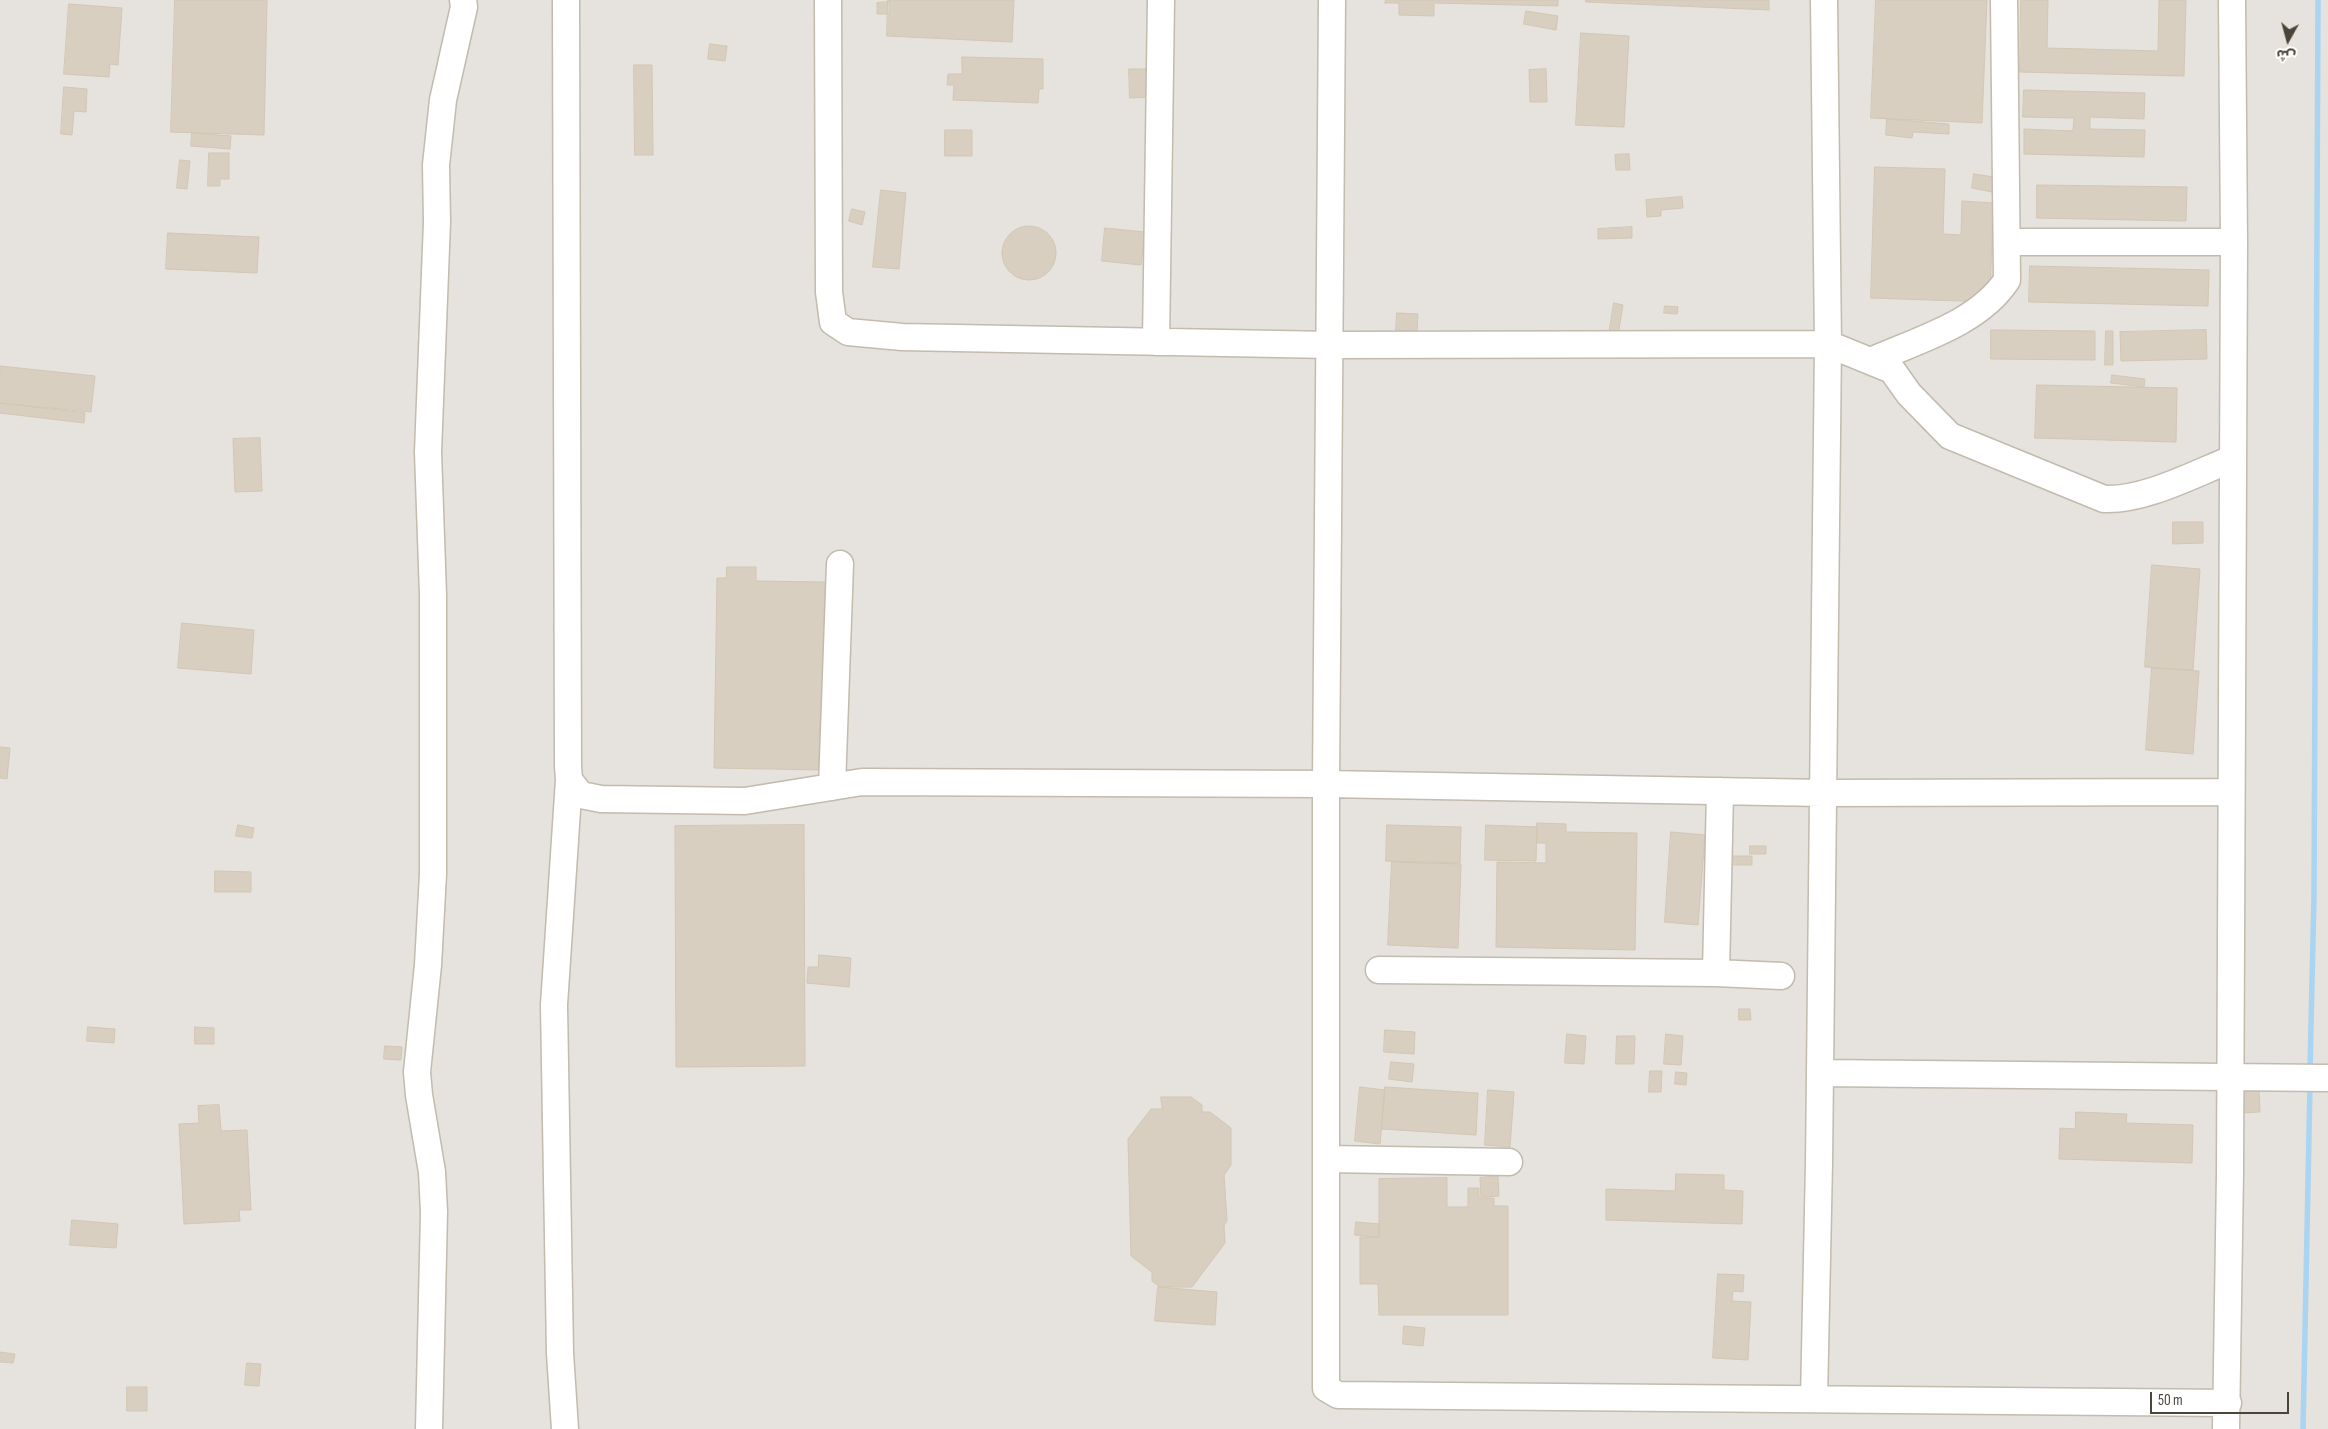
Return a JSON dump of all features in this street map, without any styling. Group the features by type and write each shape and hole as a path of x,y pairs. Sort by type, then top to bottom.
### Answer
{"lane":[{"path":"429,1429 434,1212 432,1172 417,1072 428,965 434,874 433,595 428,452 437,222 436,165 443,100 464,7 463,0"},
{"path":"565,1429 560,1353 554,1005 570,780 568,766 566,0"},
{"path":"828,0 829,292 833,322 848,332 902,337 1331,345 1828,344 1872,360 1892,370 1910,394 1950,436 2104,499 2118,500 2140,495 2232,459"},
{"path":"1156,342 1161,0"},
{"path":"1332,0 1331,345 1326,784 1327,1159 1324,1374 1326,1388 1338,1395 2228,1403"},
{"path":"1814,1399 1820,1073 1828,344 1824,0"},
{"path":"1872,360 1971,316 1997,295 2007,280 2004,0"},
{"path":"2226,1429 2228,1403 2234,242 2232,0"},
{"path":"2007,242 2234,242"},
{"path":"832,787 840,564"},
{"path":"570,780 581,795 601,799 745,801 862,782 1326,784 1823,793 2230,792"},
{"path":"1716,973 1720,791"},
{"path":"1379,970 1716,973 1781,976"},
{"path":"1820,1073 2328,1078"},
{"path":"1327,1159 1510,1162"}],"shaded area":[{"path":"0,0 2328,0 2328,1429 0,1429"}],"building":[{"path":"175,0 267,0 264,135 171,132"},
{"path":"888,0 1014,0 1012,42 887,36"},
{"path":"1386,0 1558,0 1558,6 1434,3 1434,16 1399,15 1399,3 1385,3"},
{"path":"1586,0 1769,0 1769,10 1586,2"},
{"path":"1876,0 1987,0 1982,123 1871,118"},
{"path":"2021,0 2048,0 2047,48 2158,51 2159,0 2186,0 2184,76 2020,72"},
{"path":"889,2 889,14 877,14 877,3"},
{"path":"69,4 122,8 118,65 110,64 109,77 64,74"},
{"path":"1526,11 1558,16 1556,30 1524,24"},
{"path":"1581,33 1629,36 1624,127 1576,125"},
{"path":"710,44 727,46 725,61 708,59"},
{"path":"962,57 1043,59 1043,89 1039,89 1038,103 953,100 954,85 947,85 948,74 962,74"},
{"path":"634,65 652,65 653,155 635,155"},
{"path":"1129,69 1149,69 1150,97 1130,98"},
{"path":"1546,69 1547,102 1530,102 1529,70"},
{"path":"64,87 87,89 86,112 74,111 72,135 61,134"},
{"path":"2024,90 2145,93 2144,119 2090,117 2090,129 2145,130 2144,157 2024,154 2024,129 2073,131 2074,118 2023,117"},
{"path":"1887,119 1949,124 1949,134 1913,132 1912,138 1886,135"},
{"path":"945,130 972,130 972,156 945,156"},
{"path":"192,133 231,136 230,149 191,146"},
{"path":"209,153 229,153 229,179 220,179 220,186 208,186"},
{"path":"1629,154 1630,170 1616,170 1615,155"},
{"path":"180,160 190,161 187,189 177,188"},
{"path":"1875,167 1945,169 1943,234 1961,235 1962,201 1993,203 1990,302 1871,298"},
{"path":"1974,174 1994,177 1992,192 1972,188"},
{"path":"2037,185 2187,187 2186,221 2037,218"},
{"path":"881,190 906,193 899,269 873,267"},
{"path":"1682,197 1683,208 1661,210 1661,216 1647,217 1646,200"},
{"path":"852,209 865,212 862,225 849,221"},
{"path":"1024,226 1034,226 1044,230 1052,238 1056,253 1052,268 1044,276 1034,280 1024,280 1014,276 1006,268 1002,258 1002,248 1006,238 1014,230"},
{"path":"1632,227 1632,238 1598,239 1598,229"},
{"path":"1105,228 1145,232 1141,265 1102,261"},
{"path":"168,233 259,237 257,273 166,269"},
{"path":"2030,266 2209,270 2208,306 2029,302"},
{"path":"1614,303 1623,305 1618,335 1609,334"},
{"path":"1665,306 1678,307 1677,314 1664,313"},
{"path":"1397,313 1418,314 1417,331 1396,330"},
{"path":"1991,330 2095,331 2095,360 1991,359"},
{"path":"2206,330 2207,359 2121,361 2120,332"},
{"path":"2106,331 2113,331 2113,365 2105,365"},
{"path":"0,366 95,376 91,412 0,403"},
{"path":"2112,375 2145,379 2144,387 2111,383"},
{"path":"2037,385 2177,388 2176,442 2035,438"},
{"path":"0,403 85,413 84,423 0,413"},
{"path":"260,438 262,491 235,492 233,439"},
{"path":"2173,522 2203,522 2203,543 2173,544"},
{"path":"2152,565 2200,569 2193,670 2145,667"},
{"path":"727,567 756,567 756,581 827,582 823,770 714,768 717,578 726,578"},
{"path":"182,623 254,630 251,674 178,668"},
{"path":"2152,668 2199,671 2193,754 2146,750"},
{"path":"0,747 10,748 7,779 0,778"},
{"path":"1537,823 1566,824 1566,832 1637,833 1635,950 1496,947 1497,862 1546,863 1546,843 1537,843"},
{"path":"238,825 254,828 252,838 236,836"},
{"path":"804,825 805,1066 676,1067 675,826"},
{"path":"1387,825 1461,827 1460,863 1386,861"},
{"path":"1486,825 1537,827 1536,861 1485,860"},
{"path":"1671,832 1705,835 1698,925 1665,922"},
{"path":"1750,846 1766,846 1766,854 1750,854"},
{"path":"1731,856 1752,856 1752,865 1730,865"},
{"path":"1392,862 1461,864 1458,948 1388,945"},
{"path":"215,871 251,872 251,892 215,892"},
{"path":"819,955 851,958 849,987 807,983 808,967 818,967"},
{"path":"1739,1009 1750,1009 1751,1020 1739,1020"},
{"path":"88,1027 115,1029 114,1043 87,1041"},
{"path":"195,1027 214,1028 214,1044 195,1044"},
{"path":"1385,1030 1415,1032 1414,1054 1384,1052"},
{"path":"1567,1034 1586,1036 1584,1064 1565,1063"},
{"path":"1666,1034 1683,1036 1681,1065 1664,1064"},
{"path":"1617,1036 1635,1036 1634,1064 1616,1064"},
{"path":"385,1046 402,1047 401,1060 384,1059"},
{"path":"1391,1062 1414,1064 1412,1082 1389,1079"},
{"path":"1650,1071 1662,1071 1661,1092 1649,1092"},
{"path":"1676,1072 1687,1073 1686,1085 1675,1084"},
{"path":"1360,1087 1385,1090 1380,1144 1355,1141"},
{"path":"1385,1087 1478,1093 1476,1135 1382,1129"},
{"path":"2259,1089 2260,1112 2242,1113 2241,1090"},
{"path":"1488,1090 1514,1092 1510,1147 1485,1145"},
{"path":"1161,1097 1191,1097 1202,1105 1202,1112 1210,1112 1231,1128 1231,1165 1224,1175 1227,1221 1224,1225 1225,1243 1192,1287 1160,1287 1152,1281 1152,1272 1131,1256 1128,1139 1151,1109 1162,1109"},
{"path":"219,1105 221,1131 247,1130 251,1210 239,1210 240,1221 184,1224 179,1124 199,1123 198,1106"},
{"path":"2076,1112 2127,1114 2126,1123 2193,1125 2192,1163 2059,1159 2060,1128 2075,1129"},
{"path":"1676,1174 1724,1175 1724,1190 1743,1191 1742,1224 1606,1220 1606,1189 1675,1191"},
{"path":"1498,1176 1499,1196 1481,1197 1480,1178"},
{"path":"1447,1178 1447,1207 1468,1207 1468,1188 1479,1188 1479,1198 1494,1198 1494,1206 1508,1206 1508,1315 1379,1315 1378,1284 1360,1284 1360,1237 1379,1237 1379,1179"},
{"path":"72,1220 118,1224 116,1248 70,1245"},
{"path":"1356,1222 1380,1224 1378,1237 1355,1235"},
{"path":"1718,1274 1744,1275 1743,1292 1733,1291 1732,1301 1751,1302 1748,1360 1713,1358"},
{"path":"1158,1287 1217,1292 1215,1325 1155,1321"},
{"path":"1404,1326 1425,1328 1423,1346 1403,1344"},
{"path":"0,1352 15,1354 13,1363 0,1362"},
{"path":"247,1363 261,1364 259,1386 245,1385"},
{"path":"127,1387 147,1387 147,1411 127,1411"}],"waterway":[{"path":"2310,1070 2314,895 2318,0"},
{"path":"2303,1429 2310,1085"}]}
